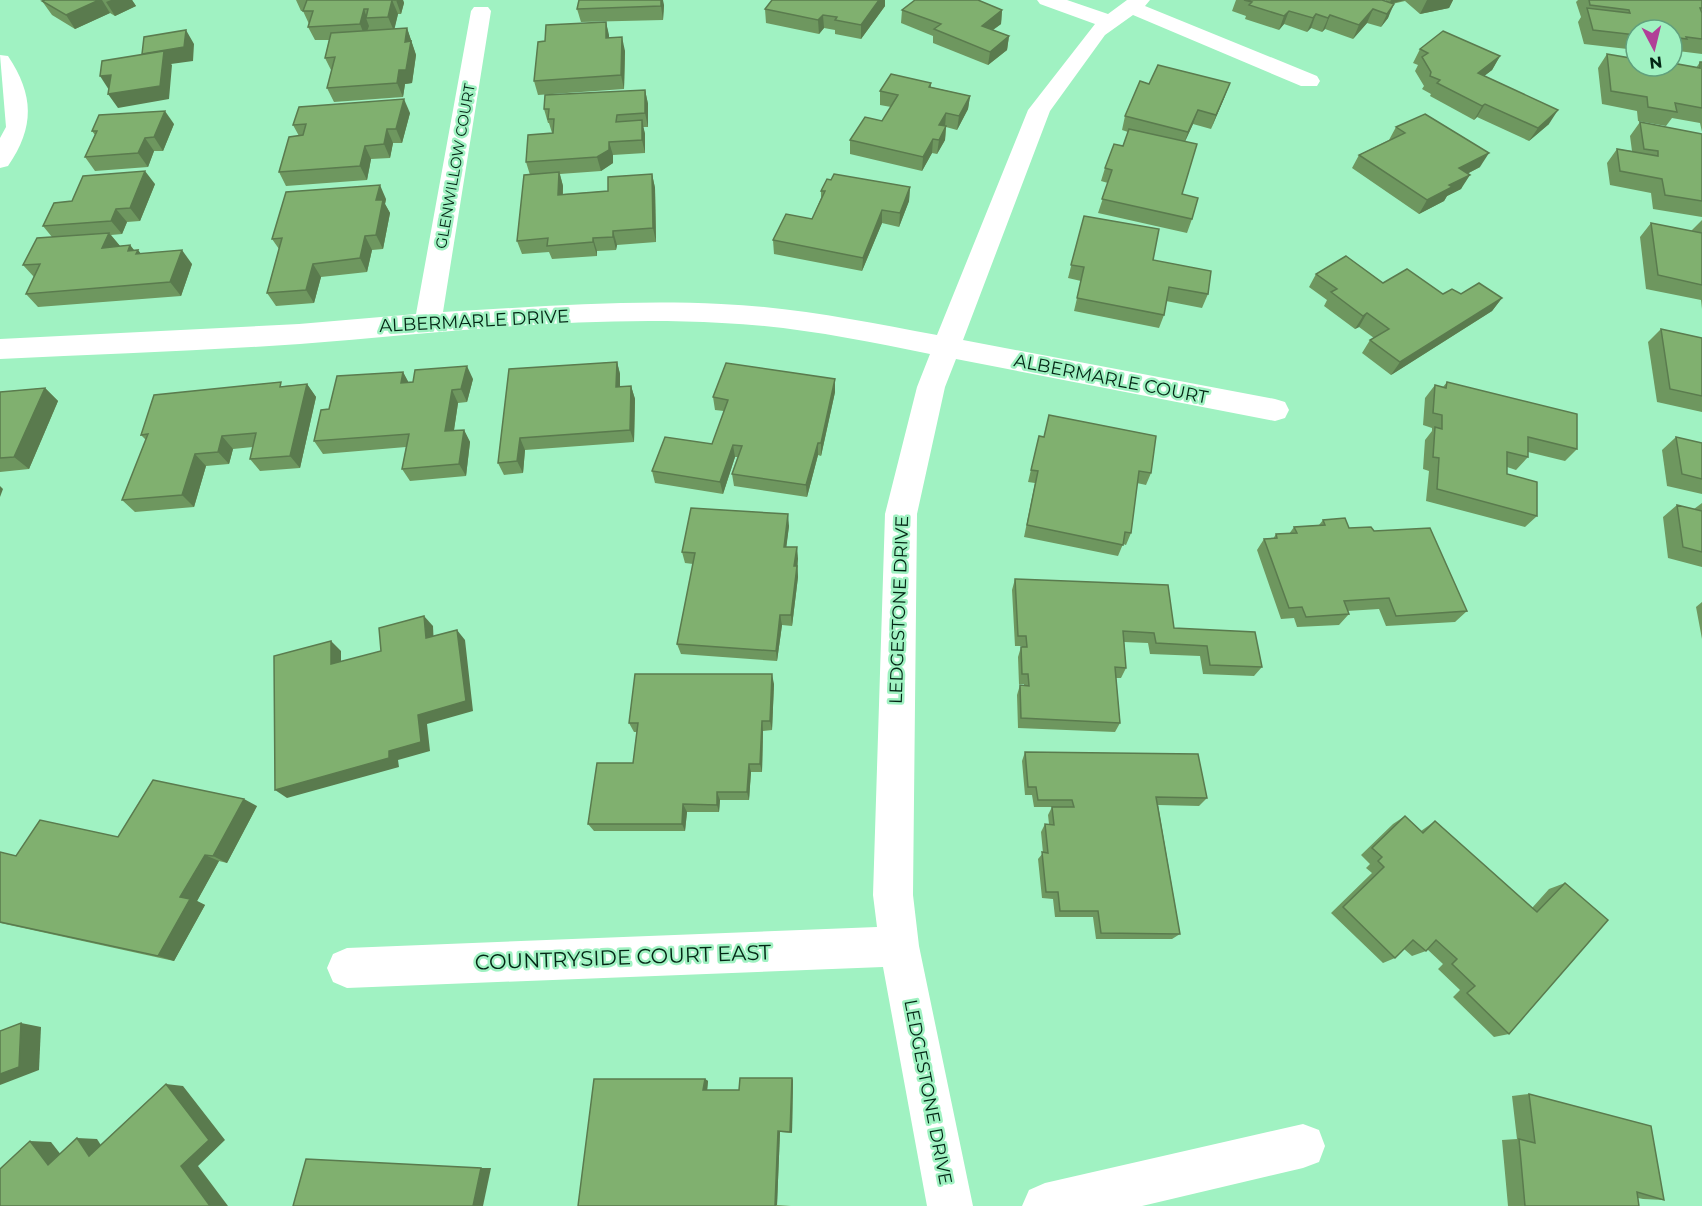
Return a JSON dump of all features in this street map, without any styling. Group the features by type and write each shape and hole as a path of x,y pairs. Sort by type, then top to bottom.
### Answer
{"street":[{"path":"1047,0 1127,10 1309,81"},
{"name":"LEDGESTONE DRIVE","path":"950,1206 899,946 893,895 901,514 931,387 1039,110 1098,31 1127,10"},
{"name":"GLENWILLOW COURT","path":"428,322 481,11"},
{"path":"0,61 14,86 17,128 0,161"},
{"name":"ALBERMARLE DRIVE","path":"0,350 299,334 428,322 619,313 720,313 806,320 946,347"},
{"name":"ALBERMARLE COURT","path":"946,347 1275,410"},
{"name":"COUNTRYSIDE COURT EAST","path":"347,968 899,946"},
{"path":"1045,1206 1303,1146"}],"building":[{"path":"99,0 66,15 42,1"},
{"path":"307,0 392,0 388,17 366,18 368,9 364,9 360,24 308,27 313,11 303,11"},
{"path":"579,0 661,0 661,6 577,9"},
{"path":"772,0 879,0 861,25 835,20 837,17 823,15 818,20 765,9"},
{"path":"915,0 978,0 1002,10 982,26 1009,36 990,52 934,29 941,24 902,10"},
{"path":"1244,0 1382,0 1394,4 1387,14 1373,9 1359,25 1330,15 1328,18 1316,14 1313,18 1289,11 1284,16 1249,5 1252,2"},
{"path":"1589,0 1702,0 1702,8 1700,8 1702,39 1684,39 1684,18 1624,18 1624,34 1593,30 1587,8 1630,13 1629,10 1590,5"},
{"path":"606,22 606,38 622,37 621,75 534,81 538,42 545,41 546,25"},
{"path":"407,28 405,42 411,41 406,70 399,70 397,83 327,88 335,57 325,58 331,33"},
{"path":"186,30 184,47 142,54 144,37"},
{"path":"1443,31 1500,56 1478,73 1558,110 1538,128 1485,104 1482,106 1437,83 1440,80 1430,76 1431,72 1422,57 1428,53 1420,49"},
{"path":"164,51 160,86 108,94 111,75 100,76 102,61"},
{"path":"1607,54 1624,57 1624,78 1684,78 1684,65 1700,68 1700,62 1702,62 1702,108 1675,103 1677,112 1648,107 1647,97 1611,91"},
{"path":"1158,65 1230,83 1216,115 1198,110 1188,132 1125,116 1140,81 1149,84"},
{"path":"891,74 931,83 929,87 970,96 959,116 946,113 939,125 946,126 939,140 933,139 923,157 850,140 865,117 882,121 898,95 880,91"},
{"path":"645,90 645,113 617,115 616,122 642,120 642,140 609,142 609,150 597,157 526,162 528,135 553,133 554,119 548,119 549,109 544,109 545,95"},
{"path":"404,99 396,129 387,129 384,144 365,146 360,166 279,172 289,137 303,135 306,124 293,125 299,107"},
{"path":"165,111 154,137 145,138 138,153 85,157 97,131 92,131 99,115"},
{"path":"1425,114 1489,153 1459,168 1470,175 1449,185 1452,187 1427,200 1359,155 1405,133 1396,127"},
{"path":"1640,122 1702,134 1702,201 1665,195 1662,179 1620,171 1617,149 1658,156 1658,151 1644,149"},
{"path":"1129,129 1197,144 1182,194 1198,198 1192,219 1102,199 1112,170 1105,168 1114,144 1123,146"},
{"path":"145,171 130,208 116,209 111,221 43,226 54,203 72,201 83,176"},
{"path":"559,172 558,195 608,191 608,177 652,174 653,228 613,231 613,237 593,238 593,242 547,246 548,238 517,241 524,175"},
{"path":"834,174 910,187 900,213 882,210 863,258 773,240 786,214 812,219 825,191 821,191 827,179 831,180"},
{"path":"380,185 376,200 383,200 376,235 365,236 360,258 313,264 306,290 267,293 282,238 272,239 286,192"},
{"path":"1084,216 1159,229 1153,260 1211,271 1208,294 1169,287 1164,315 1077,298 1084,267 1071,265"},
{"path":"1651,223 1702,233 1702,285 1658,275"},
{"path":"109,233 102,248 130,245 128,251 138,250 136,254 182,250 170,282 26,294 40,264 23,265 37,238"},
{"path":"1346,256 1383,283 1407,269 1443,294 1452,289 1461,294 1479,283 1502,298 1400,362 1370,340 1389,329 1367,313 1363,316 1331,292 1337,289 1316,274"},
{"path":"1661,329 1702,338 1702,396 1670,389"},
{"path":"617,362 616,387 631,386 630,430 520,438 517,461 498,463 509,369"},
{"path":"726,363 835,379 821,443 818,443 806,485 732,474 742,446 733,445 720,482 652,471 665,437 712,444 728,400 713,397"},
{"path":"467,366 461,389 452,390 445,431 464,430 459,464 402,469 409,434 314,441 321,410 329,409 337,376 403,372 401,383 413,382 415,370"},
{"path":"281,382 280,387 307,384 290,456 250,459 256,433 222,436 218,452 195,454 182,495 122,500 148,434 141,435 154,395"},
{"path":"1447,382 1577,414 1577,449 1528,437 1528,457 1507,452 1507,474 1537,482 1537,516 1437,489 1439,458 1433,457 1435,427 1442,429 1442,415 1433,413 1435,385 1446,388"},
{"path":"45,388 14,457 0,458 0,392"},
{"path":"1049,415 1156,436 1151,473 1139,471 1131,533 1125,532 1123,545 1027,525 1038,471 1031,470 1039,436 1044,437"},
{"path":"1676,437 1702,443 1702,479 1682,474"},
{"path":"1677,505 1702,511 1702,552 1683,547"},
{"path":"691,508 788,514 784,547 797,547 794,566 797,566 791,615 780,615 776,651 677,644 695,553 682,552"},
{"path":"1345,518 1349,528 1371,527 1374,531 1430,528 1467,611 1396,616 1389,598 1344,601 1349,614 1306,617 1302,607 1289,608 1264,539 1277,538 1276,534 1297,533 1294,527 1325,525 1323,520"},
{"path":"1015,579 1168,585 1174,628 1255,632 1262,667 1210,665 1207,646 1156,643 1154,633 1123,631 1126,668 1115,667 1120,723 1021,718 1020,685 1029,686 1028,674 1022,674 1021,647 1027,647 1026,636 1018,636"},
{"path":"424,616 426,638 457,630 466,701 418,715 421,742 389,751 389,758 275,790 274,656 331,641 331,664 381,651 379,628"},
{"path":"635,674 772,674 770,721 762,721 760,764 749,764 747,792 717,792 717,805 683,804 682,824 588,824 597,763 633,763 638,723 629,723"},
{"path":"1025,752 1198,754 1207,798 1156,797 1180,934 1101,933 1098,911 1060,911 1058,892 1046,892 1042,852 1048,853 1045,824 1054,825 1052,807 1074,807 1072,800 1038,800 1036,787 1028,787"},
{"path":"153,780 244,799 213,856 205,855 180,897 190,899 158,956 0,922 0,852 16,856 40,820 118,837"},
{"path":"1405,816 1423,833 1435,821 1537,912 1565,883 1608,920 1509,1034 1467,993 1475,986 1452,964 1457,959 1436,940 1426,951 1413,940 1395,958 1343,907 1384,867 1378,861 1382,857 1372,848"},
{"path":"21,1023 19,1067 0,1074 0,1031"},
{"path":"740,1078 792,1078 790,1132 778,1131 775,1206 578,1206 594,1079 705,1079 703,1090 739,1090"},
{"path":"166,1084 209,1140 181,1166 210,1206 0,1206 0,1169 30,1141 48,1165 77,1138 89,1156"},
{"path":"1529,1094 1651,1126 1664,1200 1637,1192 1639,1206 1525,1206 1519,1139 1535,1143"},
{"path":"306,1159 481,1168 473,1206 293,1206"}]}
